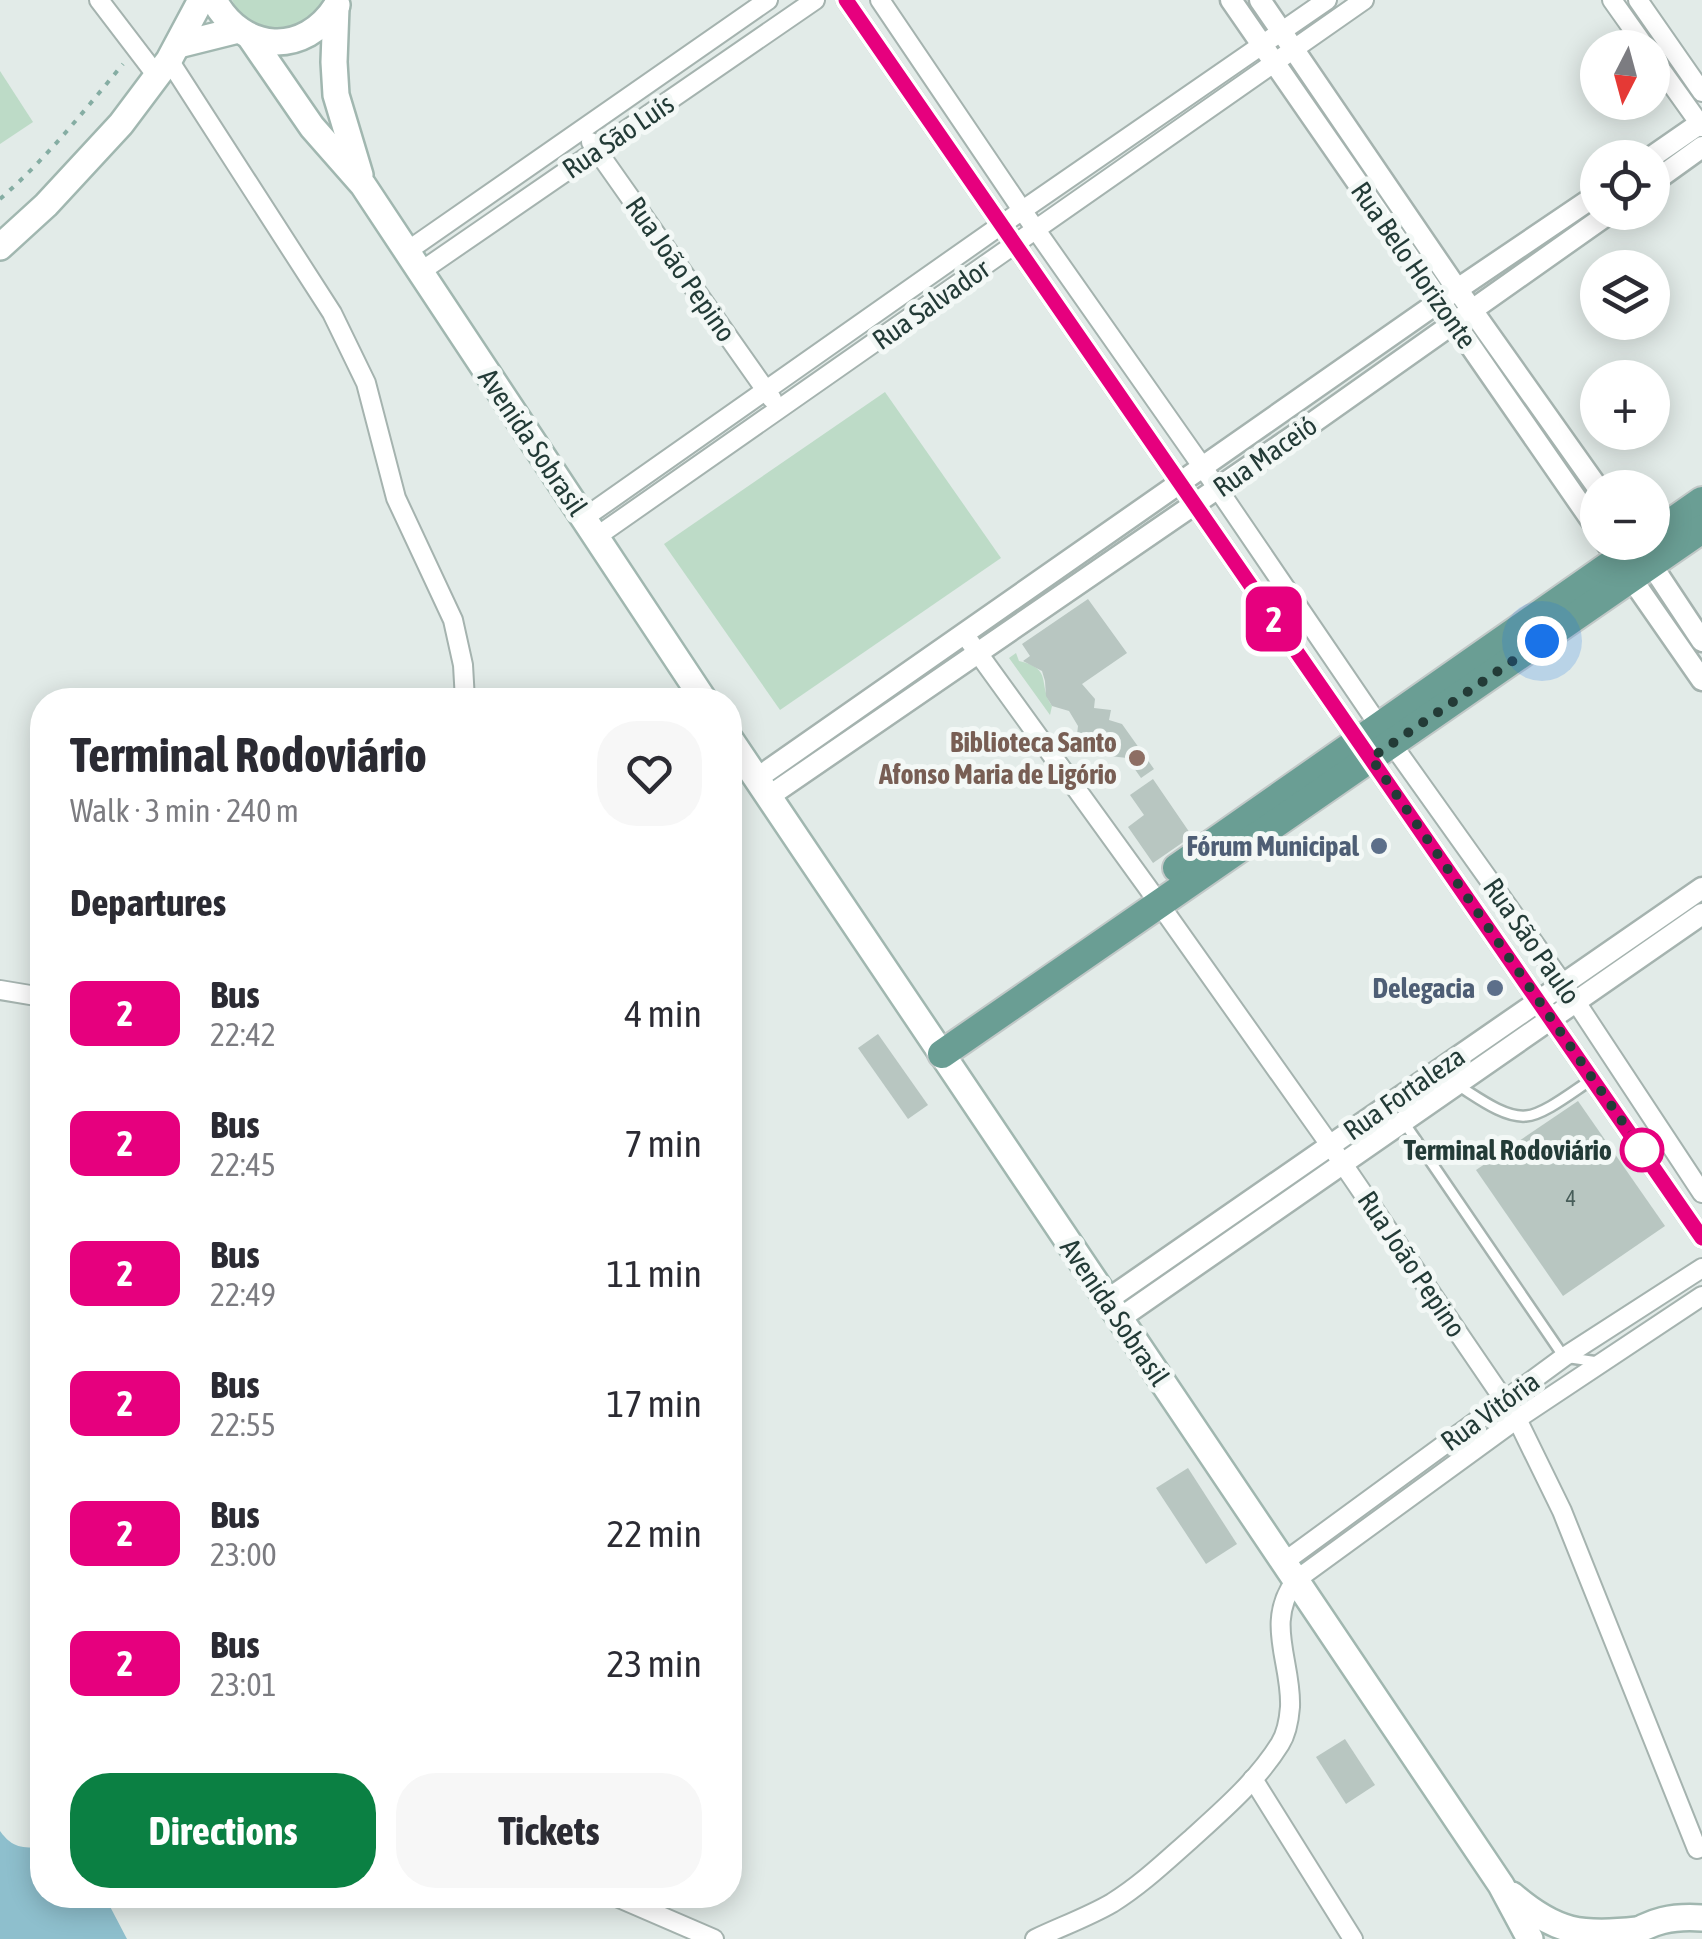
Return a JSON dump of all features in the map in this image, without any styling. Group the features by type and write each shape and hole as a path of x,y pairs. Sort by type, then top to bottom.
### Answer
{"main road":[{"path":"0,248 96,153 168,60 202,0"},
{"name":"Avenida Sobrasil","path":"214,0 224,18 244,34 312,127 363,184 696,688"},
{"path":"168,60 244,34 281,42 298,39 314,32 338,3"},
{"name":"Avenida Sobrasil","path":"338,3 336,95 363,184"},
{"path":"1670,525 1702,501"},
{"path":"1670,541 1702,530"},
{"path":"936,1047 1375,743 1624,560"},
{"name":"Avenida Sobrasil","path":"742,757 1501,1886 1530,1939"},
{"name":"Avenida Sobrasil","path":"1501,1886 1554,1925 1580,1932 1631,1934 1658,1920 1695,1913"}],"street":[{"path":"99,0 136,49 168,60 332,313 366,384 396,498 453,620 464,688"},
{"name":"Rua São Luís","path":"413,262 582,130 768,0"},
{"name":"Rua São Luís","path":"413,262 597,150 815,0"},
{"name":"Rua São Paulo","path":"846,0 1302,659 1449,824 1576,1002 1702,1193"},
{"name":"Rua São Paulo","path":"880,0 1323,644 1427,840 1702,1238"},
{"name":"Rua Belo Horizonte","path":"1231,0 1380,216 1464,318 1512,405 1580,504"},
{"name":"Rua Belo Horizonte","path":"1260,0 1399,204 1448,295"},
{"name":"Rua Salvador","path":"1287,41 1327,0"},
{"name":"Rua Salvador","path":"590,527 766,390 1022,210 1287,41 1364,0"},
{"path":"1638,0 1702,92"},
{"path":"1616,1 1635,30"},
{"path":"733,24 749,46"},
{"path":"873,40 896,24"},
{"name":"Rua Salvador","path":"590,527 780,410 1016,246 1120,171 1268,54"},
{"path":"1670,82 1701,125 1670,145"},
{"path":"937,132 958,116"},
{"name":"Rua João Pepino","path":"582,130 780,410"},
{"path":"1670,169 1702,147"},
{"path":"1106,153 1120,171"},
{"path":"1380,216 1399,204"},
{"name":"Rua Maceió","path":"762,788 963,634 1580,207"},
{"name":"Rua Maceió","path":"762,788 977,652 1587,230"},
{"path":"1541,234 1554,254"},
{"path":"928,276 943,296"},
{"path":"1066,319 1088,304"},
{"name":"Rua Belo Horizonte","path":"1464,318 1529,392 1584,470"},
{"path":"1359,358 1374,380"},
{"path":"1512,405 1529,392"},
{"path":"1134,417 1156,400"},
{"path":"1285,410 1301,431"},
{"path":"1559,473 1578,462"},
{"path":"1090,547 1104,566"},
{"path":"1640,560 1696,657 1702,680"},
{"path":"1641,560 1702,641"},
{"path":"1248,580 1269,564"},
{"name":"Rua João Pepino","path":"963,634 1330,1145 1517,1419 1562,1511 1696,1849"},
{"path":"1302,659 1323,644"},
{"path":"1427,840 1449,824"},
{"name":"Rua Fortaleza","path":"1113,1309 1190,1242 1702,888"},
{"path":"1475,908 1497,891"},
{"name":"Rua Fortaleza","path":"1113,1309 1204,1261 1702,914"},
{"path":"1648,925 1661,943"},
{"path":"0,990 30,995"},
{"path":"1479,1041 1494,1060"},
{"path":"1271,1186 1284,1206"},
{"path":"1190,1242 1204,1261"},
{"name":"Rua Vitória","path":"1290,1571 1380,1492 1564,1357 1702,1268"},
{"name":"Rua Vitória","path":"1290,1571 1393,1510 1517,1419 1702,1296"},
{"path":"1656,1298 1670,1317"},
{"path":"1380,1492 1393,1510"},
{"path":"1035,1939 1109,1905 1142,1882 1253,1779 1280,1744 1287,1729 1290,1704 1280,1636 1290,1571"},
{"path":"1253,1779 1352,1939"},
{"path":"642,1908 714,1939"}],"lane":[{"path":"1456,1085 1523,1117 1536,1114 1593,1078"},
{"path":"1391,1102 1564,1357 1600,1362"}],"path":[{"path":"0,199 71,127 136,49"}],"green space":[{"path":"232,0 324,0 305,22 278,30 251,22"},
{"path":"0,71 33,122 0,144"},
{"path":"885,392 1001,558 780,710 664,544"},
{"path":"1016,653 1019,661 1041,673 1052,706 1050,715 1009,658"}],"water":[{"path":"0,1831 14,1844 30,1847 30,1908 111,1908 127,1939 0,1939"}],"building":[{"path":"1088,599 1127,653 1082,684 1095,699 1094,708 1111,710 1109,720 1122,724 1154,769 1141,778 1127,758 1075,752 1078,726 1069,711 1052,706 1046,696 1042,671 1023,661 1030,656 1022,644"},
{"path":"1153,779 1192,836 1153,863 1128,827 1144,815 1130,795"},
{"path":"878,1034 928,1105 908,1119 858,1048"},
{"name":"Terminal Rodoviário","path":"1578,1101 1665,1226 1563,1296 1476,1170"},
{"path":"1188,1468 1237,1544 1206,1564 1156,1488"},
{"path":"1345,1739 1375,1785 1346,1804 1316,1757"}],"bus line":[{"name":"2","path":"846,0 1702,1238"}],"place":[{"name":"Biblioteca Santo Afonso Maria de Ligório","path":"1137,758"},
{"name":"Fórum Municipal","path":"1379,846"},
{"name":"Delegacia","path":"1495,988"},
{"name":"Terminal Rodoviário","path":"1642,1150"}],"route":[{"path":"1542,641 1371,758 1642,1150"}]}
